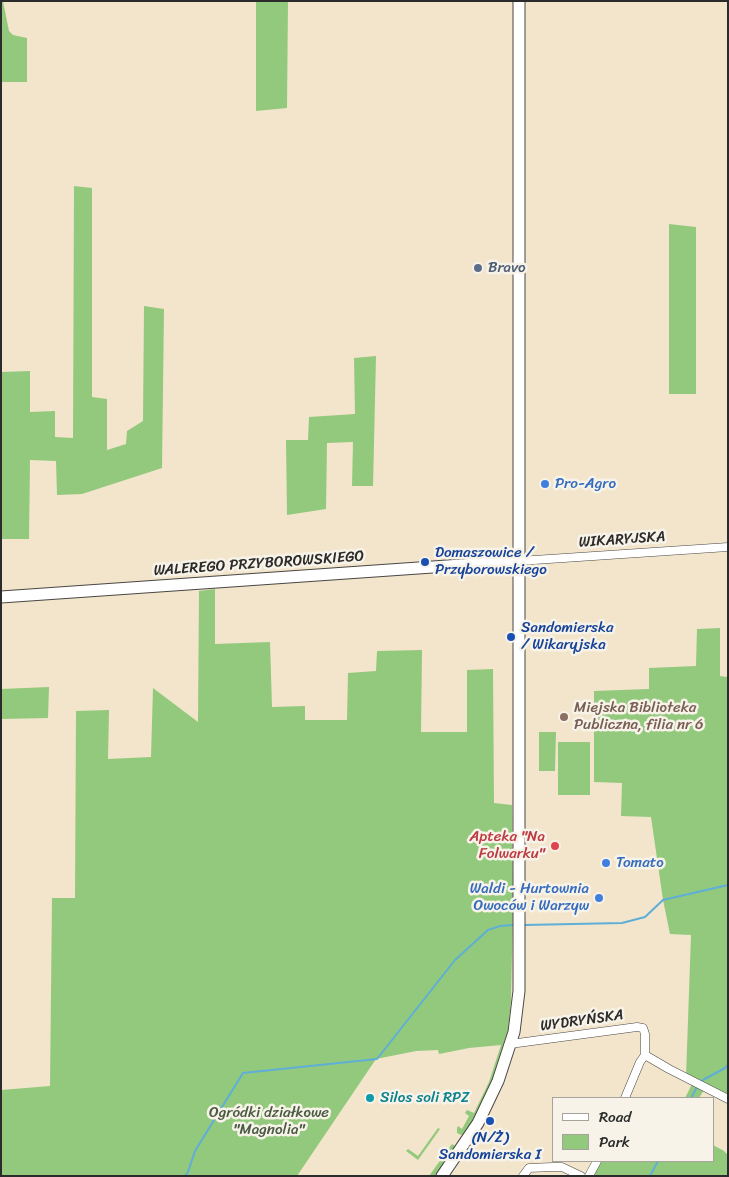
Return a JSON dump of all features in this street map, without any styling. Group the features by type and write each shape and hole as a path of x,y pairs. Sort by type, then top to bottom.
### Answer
{"street":[{"path":"442,1176 480,1119 498,1081 510,1044 518,1005 519,1"},
{"name":"WIKARYJSKA","path":"519,561 728,547"},
{"name":"WALEREGO PRZYBOROWSKIEGO","path":"1,597 519,561"},
{"name":"WYDRYŃSKA","path":"510,1044 637,1027 642,1028 646,1034 645,1055 640,1062 625,1097"},
{"path":"645,1055 728,1099"},
{"path":"589,1176 596,1162"},
{"path":"524,1176 529,1168 552,1167 562,1168 581,1176"}],"green space":[{"path":"1,1 3,1 9,31 13,35 27,38 27,82 1,82"},
{"path":"256,1 288,1 287,108 256,111"},
{"path":"74,186 92,188 92,397 107,399 107,450 126,444 127,431 143,421 144,306 164,309 162,468 82,494 57,495 56,461 30,460 29,539 1,539 1,372 30,371 30,412 55,411 55,437 73,438"},
{"path":"669,224 696,227 696,394 669,394"},
{"path":"376,356 373,486 352,486 353,442 327,443 326,509 287,515 286,440 308,440 309,417 355,414 354,358"},
{"name":"Ogródki działkowe \"Magnolia\"","path":"215,589 215,644 270,642 272,707 305,706 305,720 347,720 348,673 376,671 377,651 422,650 421,732 467,732 467,670 493,669 494,803 512,805 513,906 511,1001 508,1030 492,1080 467,1132 461,1135 457,1133 457,1128 458,1126 462,1129 469,1116 465,1113 467,1110 474,1113 489,1082 501,1045 469,1048 439,1054 438,1050 416,1051 376,1059 297,1176 1,1176 1,1090 50,1086 52,898 75,898 76,711 109,710 108,759 151,757 153,688 198,722 199,591"},
{"path":"720,628 720,676 728,677 728,1099 686,1077 691,935 670,934 651,817 621,816 622,783 594,782 594,691 649,689 649,668 696,666 697,629"},
{"path":"49,687 48,718 1,719 1,689"},
{"path":"539,732 556,732 555,771 539,771"},
{"path":"558,742 590,742 590,795 558,795"},
{"path":"692,1084 704,1090 700,1097 686,1097"},
{"path":"438,1128 440,1129 418,1160 406,1151 408,1149 418,1156"},
{"path":"452,1144 455,1146 453,1149 455,1150 436,1176 429,1176"},
{"path":"714,1146 728,1155 728,1176 592,1176 599,1162 714,1162"}],"waterway":[{"path":"524,925 622,923 645,917 663,900 728,885"},
{"path":"185,1176 195,1151 243,1073 377,1059 455,960 488,930 500,926 514,925"},
{"path":"700,1083 728,1065"},
{"path":"692,1097 697,1087"},
{"path":"650,1176 657,1162"}],"place":[{"name":"Bravo","path":"478,268"},
{"name":"Pro-Agro","path":"545,484"},
{"name":"Domaszowice / Przyborowskiego","path":"425,562"},
{"name":"Sandomierska / Wikaryjska","path":"511,637"},
{"name":"Miejska Biblioteka Publiczna, filia nr 6","path":"564,717"},
{"name":"Apteka \"Na Folwarku\"","path":"555,846"},
{"name":"Tomato","path":"606,863"},
{"name":"Waldi - Hurtownia Owoców i Warzyw","path":"599,898"},
{"name":"Silos soli RPZ","path":"370,1098"},
{"name":"(N/Ż) Sandomierska I","path":"490,1121"}]}
